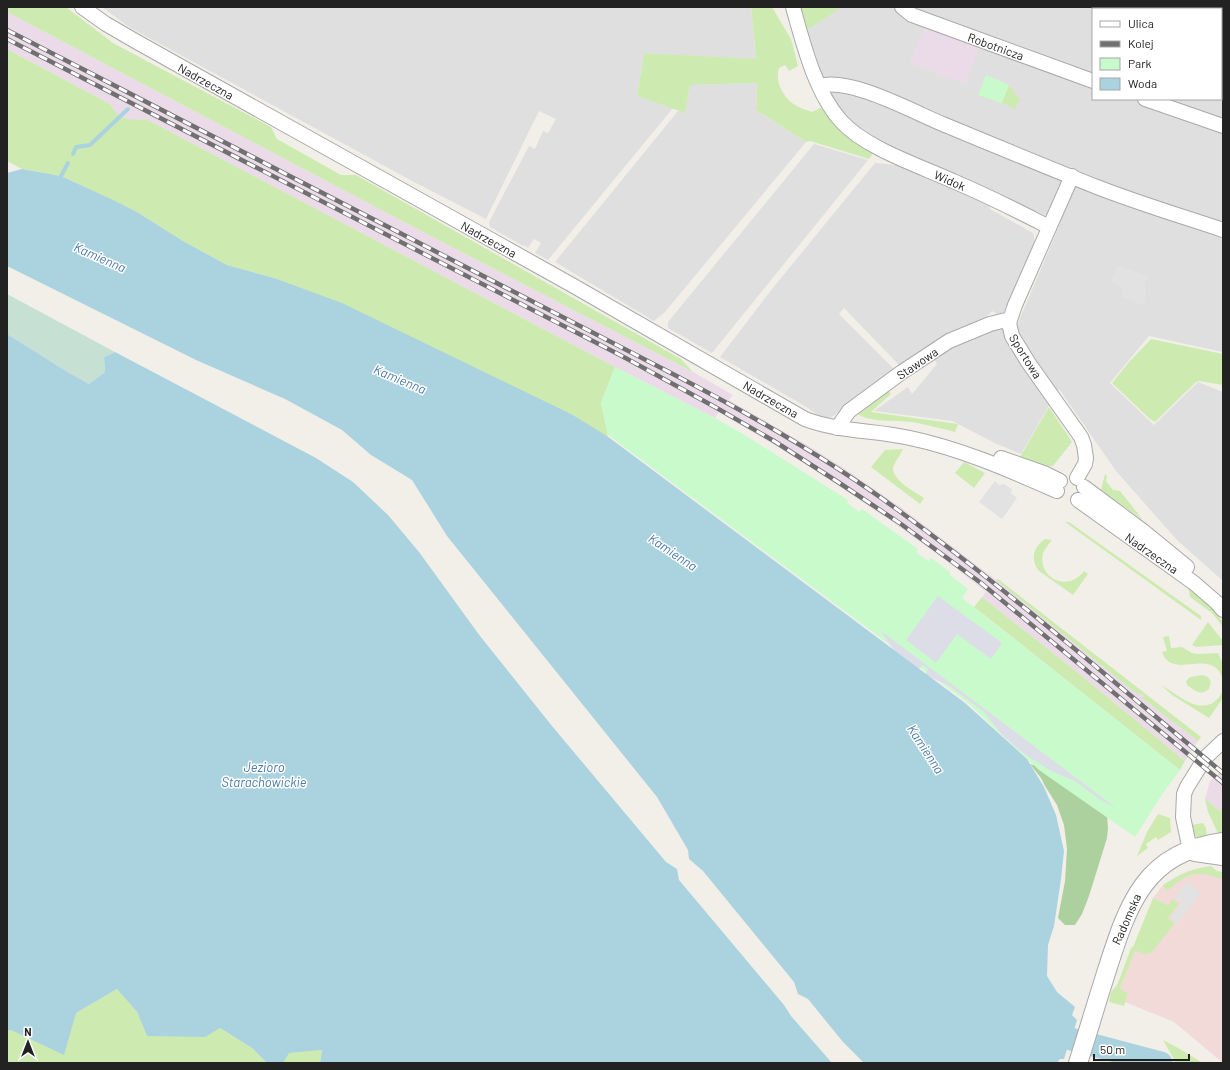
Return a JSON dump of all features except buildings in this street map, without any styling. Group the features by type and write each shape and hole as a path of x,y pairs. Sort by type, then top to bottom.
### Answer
{"street":[{"name":"Nadrzeczna","path":"82,7 106,24 137,42 572,285 805,419 821,425 837,428 909,438 922,437 954,442 1020,464 1059,486"},
{"name":"Widok","path":"793,7 807,56 832,109 841,121 861,137 884,150 1049,227"},
{"name":"Robotnicza","path":"902,7 912,15 1092,80"},
{"path":"820,86 839,85 872,94 1122,196 1223,230"},
{"path":"1148,100 1223,126"},
{"path":"1049,227 1072,176"},
{"name":"Sportowa","path":"1049,227 1010,318 1009,327 1014,340 1081,437 1086,458 1080,488"},
{"name":"Stawowa","path":"837,428 849,411 902,372 948,341 990,324 1010,318"},
{"path":"1067,476 1071,476 1080,488 1074,502 1066,502 1059,497 1059,486 1067,476"},
{"name":"Nadrzeczna","path":"1080,488 1143,531 1210,586 1223,599"},
{"name":"Nadrzeczna","path":"1080,488 1194,582 1223,610"},
{"path":"1223,741 1205,758 1187,787 1184,794 1183,817 1190,850 1223,856"},
{"name":"Radomska","path":"1078,1061 1118,935 1134,899 1147,879 1156,870 1175,857 1203,845 1223,842"}],"shaded area":[{"path":"102,7 751,7 756,60 644,53 637,96 673,108 548,260 535,253 541,243 534,239 528,248 524,245 523,246 490,227 489,222 529,146 535,149 543,131 548,133 556,119 539,111 486,219 414,182 129,27"},
{"path":"841,7 1223,7 1223,352 1149,336 1110,383 1154,425 1198,382 1223,392 1223,581 1177,540 1116,471 1059,389 1021,454 997,444 952,421 874,411 908,387 912,394 937,364 933,358 956,343 993,328 1017,325 1061,222 924,162 878,139 849,121 836,102 822,75 807,30"},
{"path":"7,12 423,232 693,372 733,395 729,400 807,445 903,509 996,580 1137,694 1140,692 1144,696 1143,698 1198,741 1185,761 1077,672 982,597 986,592 948,562 894,523 804,463 719,412 715,418 615,367 146,119 130,121 115,113 110,104 7,49"},
{"path":"925,25 980,46 965,84 910,63"},
{"path":"757,83 756,110 806,142 665,312 654,321 555,262 678,111 685,112 690,85"},
{"path":"814,144 868,160 712,353 668,328 668,322"},
{"path":"875,163 897,165 989,204 990,209 1033,233 1035,241 1004,312 997,314 992,311 987,316 942,339 902,368 844,308 839,314 897,372 830,418 820,417 808,408 720,357 772,289"},
{"path":"1117,265 1148,276 1145,285 1146,296 1143,305 1121,297 1124,288 1111,282"},
{"path":"995,481 999,485 1004,484 1012,489 1011,493 1017,498 1002,519 979,502"},
{"path":"938,596 1002,643 991,659 957,634 936,663 906,640"},
{"path":"880,630 1116,808 1099,799 1075,781 1051,771 1026,755 1003,736 984,712 948,685 925,675 928,669 923,665 917,670 896,653"},
{"path":"1223,769 1223,807 1220,811 1205,799 1210,781"},
{"path":"1188,871 1223,877 1223,1063 1174,1022 1125,1002 1128,993 1120,990 1135,950 1145,954 1175,923 1168,918 1179,904 1168,905 1153,898 1163,885"},
{"path":"1187,882 1201,893 1177,923 1170,918 1182,903 1174,897"}],"green space":[{"path":"7,7 66,7 113,43 271,127 277,139 341,175 356,175 681,359 693,372 423,232 7,12"},
{"path":"751,7 772,7 791,39 798,66 789,71 785,65 779,68 778,73 779,85 788,100 801,108 812,112 824,106 875,151 869,159 810,141 806,142 756,110 757,83 690,85 685,113 637,96 644,53 756,59"},
{"path":"800,7 842,7 807,30"},
{"path":"1090,7 1223,7 1223,44 1222,8 1092,9"},
{"path":"7,49 110,104 121,116 134,120 146,119 615,367 601,403 608,435 607,436 274,278 227,265 183,241 137,212 61,176 22,169 7,161"},
{"path":"986,75 1009,85 1002,103 978,95"},
{"path":"1009,85 1020,100 1015,109 1002,103"},
{"path":"7,294 115,352 104,357 105,372 89,384 7,334"},
{"path":"1151,339 1223,354 1223,385 1199,381 1196,382 1155,422 1150,419 1112,383 1129,362"},
{"path":"615,367 743,434 848,500 847,503 859,512 862,509 918,549 916,552 928,561 931,558 950,572 950,575 968,589 962,598 1180,770 1161,796 1135,837 1039,770 967,702 608,435 601,403"},
{"path":"886,388 891,394 871,412 958,424 955,432 912,422 875,420 861,416 857,413"},
{"path":"1049,407 1072,442 1053,466 1044,466 1020,457"},
{"path":"903,449 893,468 894,473 900,482 924,498 920,504 871,467 885,450"},
{"path":"964,462 985,473 974,488 955,473"},
{"path":"1105,474 1107,476 1106,481 1113,490 1120,491 1143,520 1101,490"},
{"path":"1065,522 1069,522 1201,616 1201,620"},
{"path":"1045,539 1052,540 1043,553 1042,562 1049,575 1055,580 1062,582 1070,581 1077,578 1084,571 1088,574 1073,595 1039,571 1036,567 1034,562 1035,550"},
{"path":"998,579 1201,737 1198,741 1142,698 1144,696 1140,693 1137,694 996,580"},
{"path":"1187,581 1195,587 1223,622 1223,627 1212,613 1190,597"},
{"path":"982,597 1077,672 1185,761 1180,770 974,607"},
{"path":"1208,622 1223,641 1223,645 1196,647 1192,645"},
{"path":"1169,636 1171,648 1182,647 1192,653 1197,654 1218,653 1223,664 1223,682 1219,671 1212,666 1205,664 1180,665 1173,664 1167,660 1162,652 1167,651 1163,637"},
{"path":"1202,675 1208,677 1211,682 1209,689 1206,691 1198,692 1187,685 1186,681 1190,677"},
{"path":"1161,685 1187,701 1201,706 1214,702 1220,696 1223,689 1223,698 1209,718 1172,695"},
{"path":"1030,764 1040,767 1107,815 1107,838 1089,896 1082,914 1075,925 1065,925 1058,918 1065,881 1067,849 1064,825 1057,805 1041,778"},
{"path":"1205,799 1220,811 1223,807 1223,838 1220,838 1208,812"},
{"path":"1158,814 1170,818 1171,832 1158,840 1156,837 1146,844 1148,848 1137,856 1147,832"},
{"path":"1203,823 1206,828 1207,839 1196,836 1191,825"},
{"path":"1211,866 1217,871 1223,872 1223,879 1193,874 1187,876 1167,891 1163,885 1186,872"},
{"path":"1153,898 1168,905 1173,899 1179,904 1168,918 1175,923 1151,953 1145,954 1135,951 1120,989 1128,993 1124,1006 1109,1002 1111,992 1117,985 1131,948 1133,947"},
{"path":"117,989 137,1012 147,1036 220,1028 252,1048 267,1063 7,1063 7,1030 76,1013"},
{"path":"1163,1040 1180,1049 1203,1063 1176,1063"},
{"path":"322,1050 320,1063 283,1063 288,1053"}],"water":[{"path":"22,169 61,176 137,212 183,241 227,265 274,278 342,303 571,414 607,436 965,703 1027,759 1044,787 1056,815 1064,851 1054,926 1048,945 1047,976 1057,992 1075,1007 1072,1015 1077,1020 1072,1036 1068,1036 1066,1040 1069,1043 1064,1059 1060,1059 1057,1063 864,1063 843,1042 808,999 798,994 794,982 703,871 689,859 688,850 657,797 447,536 412,480 371,455 342,430 285,399 196,360 7,266 7,173"},
{"name":"Jezioro Starachowickie","path":"7,334 89,384 105,372 104,357 115,352 316,458 353,482 388,515 419,552 480,636 552,726 666,862 677,869 679,880 784,1005 791,1016 832,1063 320,1063 322,1050 289,1053 283,1063 267,1063 252,1048 220,1028 205,1037 147,1036 137,1012 117,989 76,1013 64,1055 11,1030 7,1030"}],"waterway":[{"path":"73,154 76,147 90,145 128,109"},
{"path":"61,176 68,163"},
{"name":"Kamienna","path":"1047,1017 1050,1028 1067,1038 1161,1063"}],"railway":[{"path":"7,30 669,372 729,404 818,456 902,513 984,575 1223,773"},
{"path":"7,39 620,355 774,441 901,524 981,583 1223,783"}]}
